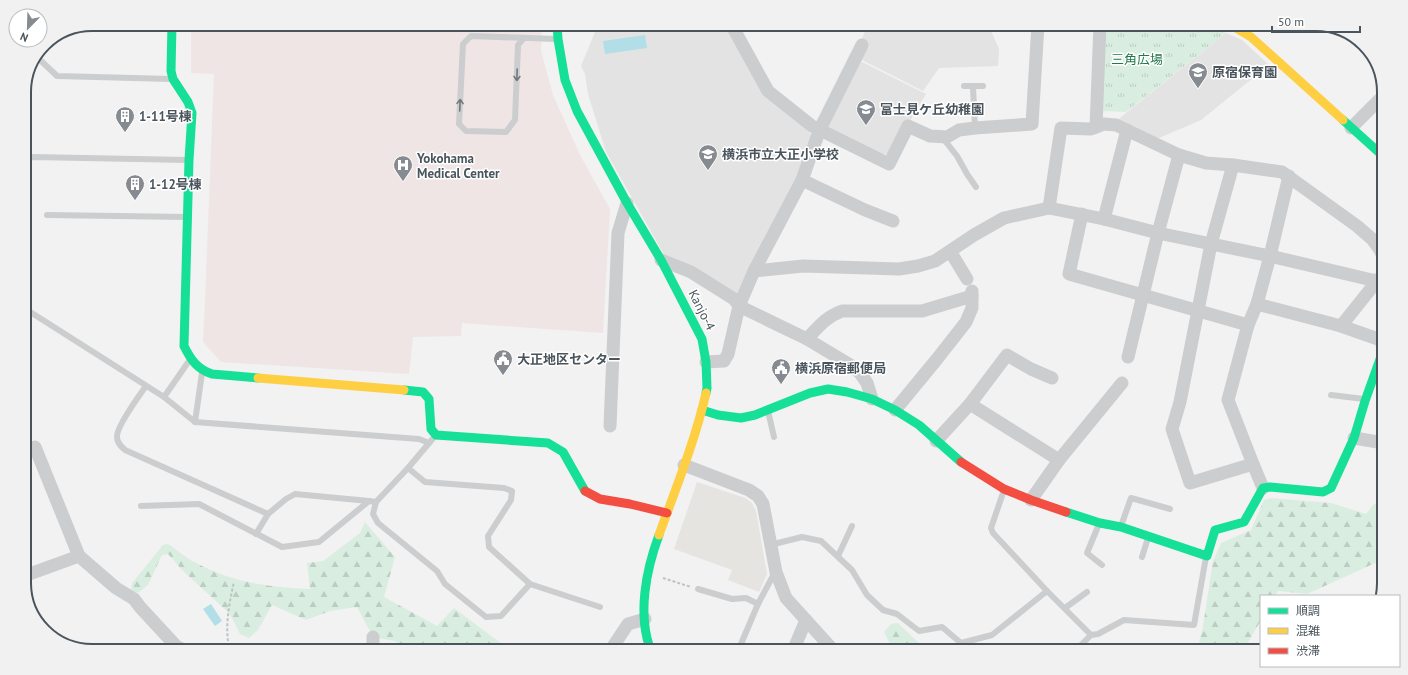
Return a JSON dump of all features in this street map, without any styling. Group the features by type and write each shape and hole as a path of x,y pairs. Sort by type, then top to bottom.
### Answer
{"street":[{"path":"172,31 171,71 173,79 188,102 192,113 189,160 184,346 190,360 202,372 423,392 428,399 431,429 436,435 548,443 563,452 586,492 600,499 630,504 666,513"},
{"name":"Kanjo-4","path":"557,31 565,80 577,111 627,203 661,260 702,339 706,362 707,388 702,410 653,552 648,573 645,598 645,620 648,644"},
{"path":"735,31 768,91 812,126 889,164 908,126 930,136 947,137 959,130 1032,124 1038,31"},
{"path":"1096,127 1100,31"},
{"path":"1240,31 1251,37 1377,151"},
{"path":"706,362 724,361 728,354 739,306 754,271 802,180 820,129 862,45"},
{"path":"1351,128 1377,102"},
{"path":"1049,208 1061,128 1091,129 1104,124 1116,125 1179,155 1206,163 1282,172 1358,226 1377,246"},
{"path":"1104,219 1127,130"},
{"path":"1128,356 1179,155"},
{"path":"1233,165 1211,244 1180,402 1172,430 1190,483 1253,464"},
{"path":"1263,488 1228,400 1248,325 1257,304 1289,176"},
{"path":"802,180 865,210 893,221"},
{"path":"610,426 618,233 627,203"},
{"path":"754,271 803,266 899,269 918,266 935,261 974,235 1004,218 1049,208 1104,219 1158,233 1377,279"},
{"path":"1082,214 1069,274 1248,325"},
{"path":"895,410 966,322 972,308 970,289 950,251"},
{"path":"661,260 691,272 734,299 739,306 808,339 852,366 860,373 867,383 872,400"},
{"path":"1341,326 1377,284"},
{"path":"808,339 825,319 842,311 922,311 970,289"},
{"path":"1257,304 1341,326 1377,339"},
{"path":"936,442 970,404 1007,355 1030,369 1052,378"},
{"path":"1263,488 1270,487 1323,492 1331,488 1354,438 1377,368"},
{"path":"1031,500 1059,460 1122,383"},
{"path":"702,410 718,415 741,418 755,415 810,393 828,389 847,392 872,400 895,410 919,425 936,442 962,463 1004,489 1031,500 1100,522 1121,527 1207,556 1215,530 1244,522 1263,488"},
{"path":"970,404 1059,460"},
{"path":"1354,438 1377,442"},
{"path":"31,448 35,447 79,556 116,588 134,599 174,644"},
{"path":"684,465 749,490 758,496 763,504 775,570 786,598 828,644"},
{"path":"31,573 79,556"},
{"path":"615,644 628,624 645,620"},
{"path":"797,644 806,620"},
{"path":"373,637 373,644"}],"lane":[{"path":"524,38 518,45 515,120 506,132 466,131 459,124 463,44 471,36 558,39"},
{"path":"40,60 57,76 173,79"},
{"path":"964,86 983,86"},
{"path":"973,87 975,128"},
{"path":"942,137 957,156 976,187"},
{"path":"31,157 189,160"},
{"path":"47,214 188,217"},
{"path":"31,312 164,397 195,422 419,439 429,443"},
{"path":"164,397 190,360"},
{"path":"195,422 202,372"},
{"path":"146,386 119,428 116,436 119,445 125,450 268,514"},
{"path":"1331,395 1366,399"},
{"path":"768,409 774,437"},
{"path":"436,435 376,502 373,514 378,523 436,571 445,584 486,617 501,616 530,584"},
{"path":"408,468 425,482 504,488 512,491 511,500 488,536 489,547 530,584 600,607"},
{"path":"1004,489 991,528 1047,591 1091,635"},
{"path":"256,534 268,514 286,498 295,494 376,502"},
{"path":"1121,527 1131,498 1170,509"},
{"path":"142,506 199,504 282,548 320,542 368,501"},
{"path":"1100,522 1087,553 1102,565"},
{"path":"838,556 852,526"},
{"path":"1142,557 1149,536"},
{"path":"770,545 802,537 820,541 852,570 867,595 883,610 897,614 919,631 942,627 961,644 992,635 1047,591"},
{"path":"1082,644 1091,635 1098,634 1124,620 1194,625 1207,556"},
{"path":"741,644 758,604 775,570"},
{"path":"698,589 732,599 746,598 758,604"},
{"path":"1065,608 1087,592"}],"path":[{"path":"648,573 698,589"},
{"path":"228,644 227,637 229,607 234,582"}],"shaded area":[{"name":"Yokohama Medical Center","path":"191,31 542,31 541,51 553,95 580,155 610,209 603,333 462,323 461,336 413,337 409,374 221,362 203,342 214,74 191,73"},
{"name":"横浜市立大正小学校","path":"732,31 793,116 814,137 792,189 739,295 666,258 606,152 588,94 585,74 581,66 595,32"},
{"path":"865,31 991,31 999,49 998,66 939,68 923,91 860,59 861,41"},
{"name":"原宿保育園","path":"1226,33 1242,40 1269,65 1201,120 1157,139 1116,121"},
{"path":"858,60 926,94 888,153 883,155 824,128"},
{"path":"697,482 745,498 752,503 756,511 767,574 759,592 728,580 732,570 674,549"}],"green space":[{"name":"三角広場","path":"1103,31 1221,31 1226,33 1126,112 1101,111"},
{"path":"1271,498 1331,503 1366,514 1374,504 1377,503 1377,562 1307,594 1278,591 1276,595 1260,595 1260,622 1247,644 1199,644 1213,561 1221,543 1251,530 1264,500"},
{"path":"365,522 395,557 384,597 437,626 454,608 502,644 400,644 394,641 373,637 357,607 330,611 306,620 272,605 258,630 249,638 240,634 230,614 183,571 168,554 162,555 148,585 138,593 131,591 132,583 163,545 168,544 192,561 224,575 252,583 310,589 307,563 323,561 360,533"},
{"path":"898,623 920,644 890,644 884,632 891,624"}],"water":[{"path":"645,35 647,48 605,54 603,41"},
{"path":"211,604 222,621 215,626 203,609"}],"traffic: fast":[{"path":"172,31 171,71 173,79 188,102 192,113 189,160 184,346 189,356 198,367 207,372 212,374 258,378"},
{"path":"557,31 565,80 577,111 627,203 661,260 702,339 706,362 706,393"},
{"path":"1343,120 1377,151"},
{"path":"1066,512 1100,523 1121,527 1207,556 1215,530 1244,522 1263,488 1270,487 1323,492 1331,488 1354,438 1377,368"},
{"path":"702,410 718,415 741,418 755,415 810,393 828,389 847,392 872,399 895,410 919,425 961,462"},
{"path":"404,390 423,392 429,399 431,429 436,435 548,443 563,452 585,491"},
{"path":"649,644 645,623 645,593 650,563 659,535"}],"traffic: slow":[{"path":"1241,31 1251,37 1343,120"},
{"path":"258,378 404,390"},
{"path":"659,535 691,447 706,393"}],"traffic: jam":[{"path":"961,462 1004,489 1066,512"},
{"path":"585,491 600,499 630,504 667,513"}],"place":[{"name":"原宿保育園","path":"1198,89"},
{"name":"富士見ケ丘幼稚園","path":"866,126"},
{"name":"1-11号棟","path":"125,133"},
{"name":"横浜市立大正小学校","path":"708,171"},
{"name":"Yokohama Medical Center","path":"403,182"},
{"name":"1-12号棟","path":"135,201"},
{"name":"大正地区センター","path":"503,376"},
{"name":"横浜原宿郵便局","path":"781,385"}]}
